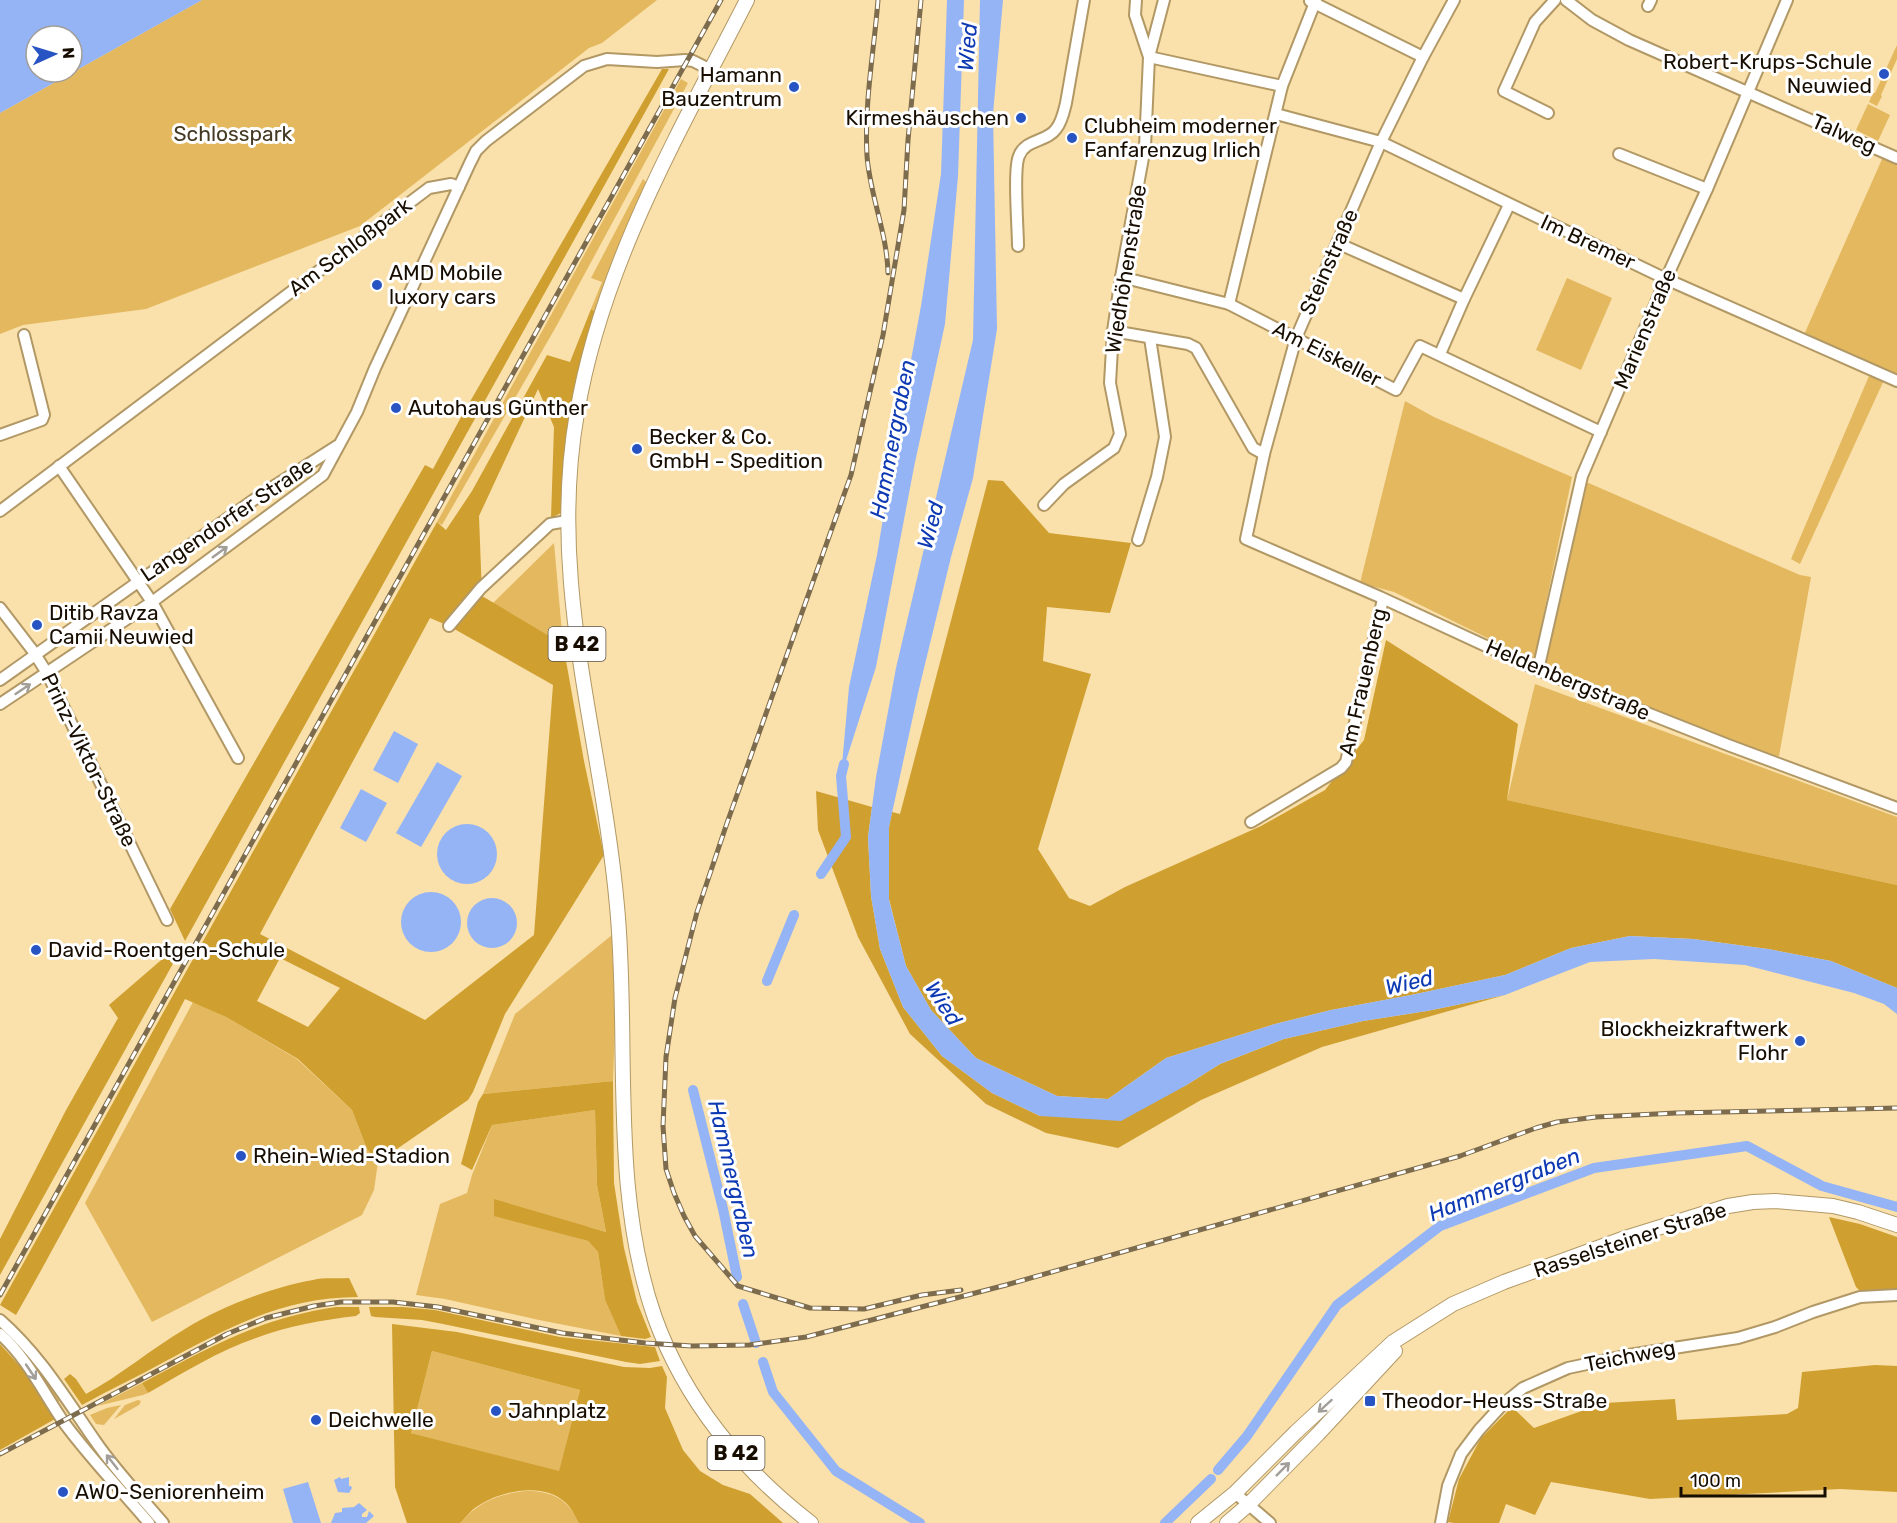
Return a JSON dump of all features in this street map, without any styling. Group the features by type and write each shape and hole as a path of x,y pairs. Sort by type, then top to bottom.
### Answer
{"main road":[{"name":"B 42","path":"747,0 659,170 617,265 602,309 587,361 576,416 569,470 567,521 569,572 574,628 607,823 617,904 622,969 627,1170 639,1265 661,1333 694,1397 727,1443 754,1473 811,1523"},
{"name":"Rasselsteiner Straße","path":"1198,1523 1235,1494 1296,1432 1393,1342 1453,1304 1504,1282 1622,1239 1728,1206 1753,1202 1776,1201 1824,1205 1858,1212 1897,1225"},
{"name":"Rasselsteiner Straße","path":"1227,1523 1248,1505 1326,1426 1411,1332"}],"street":[{"path":"1018,246 1018,156 1026,145 1056,131 1062,118 1084,0"},
{"path":"1136,0 1135,15 1149,57 1282,86"},
{"name":"Wiedhöhenstraße","path":"1044,505 1064,484 1114,448 1120,434 1110,383 1113,331 1145,147 1149,57 1164,0"},
{"name":"Steinstraße","path":"1246,539 1264,454 1296,338 1381,142 1454,0"},
{"path":"1548,113 1504,91 1535,22 1555,0"},
{"name":"Talweg","path":"1566,0 1592,20 1629,40 1897,158"},
{"name":"Marienstraße","path":"1538,670 1582,476 1787,0"},
{"path":"1229,304 1282,86 1313,1 1423,57"},
{"path":"459,187 476,152 486,141 588,64 606,59 657,62 685,60 693,61 711,70"},
{"name":"Im Bremer","path":"1276,114 1381,142 1666,279 1897,381"},
{"path":"1619,153 1707,189"},
{"name":"Am Schloßpark","path":"0,511 429,188 451,184 459,187"},
{"name":"Langendorfer Straße","path":"0,704 152,603 323,475 357,412 459,187"},
{"path":"1440,354 1509,205"},
{"path":"1337,243 1464,299"},
{"name":"Am Eiskeller","path":"1121,277 1229,304 1396,390 1420,346 1601,432"},
{"path":"1113,331 1188,344 1196,348 1252,448 1264,454"},
{"path":"0,435 42,420 44,415 24,335"},
{"path":"1138,540 1157,477 1165,437 1150,338"},
{"name":"Langendorfer Straße","path":"0,680 262,494 338,446"},
{"path":"59,466 152,603 238,758"},
{"path":"449,626 481,588 550,524 567,521"},
{"name":"Heldenbergstraße","path":"1246,539 1538,670 1728,745 1897,808"},
{"name":"Am Frauenberg","path":"1251,822 1341,768 1346,762 1383,599"},
{"name":"Prinz-Viktor-Straße","path":"0,608 47,673 167,920"},
{"name":"Teichweg","path":"1441,1523 1448,1486 1461,1455 1494,1413 1523,1388 1568,1368 1629,1354 1738,1338 1860,1297 1897,1295"},
{"path":"0,1320 30,1349 102,1451 163,1523"},
{"path":"0,1334 22,1359 84,1448 149,1523"},
{"path":"1235,1494 1270,1523"}],"green space":[{"name":"Schlosspark","path":"202,0 657,0 602,43 589,48 360,226 146,309 23,325 0,334 0,113 52,84 84,84 84,66"},
{"path":"1897,45 1897,59 1877,106 1869,102"},
{"path":"681,79 688,83 557,325 442,525 437,522"},
{"path":"1868,104 1890,115 1878,141 1856,130"},
{"path":"1883,157 1897,164 1897,376 1859,358 1803,337"},
{"path":"643,179 646,182 605,283 596,312 591,309 602,282 591,278"},
{"path":"1567,278 1612,298 1581,370 1536,350"},
{"path":"1869,376 1884,380 1800,564 1791,559"},
{"path":"1405,401 1434,417 1572,477 1534,661 1394,592 1360,583"},
{"path":"1584,481 1800,575 1811,577 1779,756 1764,755 1544,666"},
{"path":"554,543 563,644 493,603"},
{"path":"1535,684 1897,817 1897,885 1507,800"},
{"path":"612,935 615,1024 613,1081 483,1094 515,1014"},
{"name":"Rhein-Wied-Stadion","path":"193,1002 226,1017 297,1059 352,1110 367,1149 378,1162 374,1190 362,1215 152,1322 85,1203"},
{"path":"595,1110 597,1185 606,1232 589,1227 494,1215 588,1241 598,1252 605,1300 621,1336 416,1295 440,1204 467,1193 492,1125"},
{"path":"7,1335 17,1341 63,1399 56,1403"},
{"name":"Jahnplatz","path":"432,1351 580,1390 559,1472 411,1433"},
{"path":"142,1383 148,1393 97,1406"},
{"path":"141,1401 139,1405 114,1419 125,1405"},
{"path":"121,1405 104,1425 96,1424 90,1415 107,1408"},
{"path":"525,1491 543,1492 558,1498 569,1507 579,1523 460,1523 481,1504 489,1500"}],"shaded area":[{"path":"662,69 669,69 185,941 170,909 425,465 433,469"},
{"path":"591,309 596,312 571,408 561,513 551,518 554,427 538,389 479,516 482,596 563,644 604,855 505,1014 473,1092 468,1100 378,1162 367,1149 352,1110 298,1059 226,1017 185,999 16,1315 0,1305 437,522 446,530 472,491 547,355 570,362","holes":["430,618 449,626 553,685 534,935 425,1020 260,934","280,958 340,988 308,1027 257,1001"]},
{"path":"988,480 1003,481 1049,533 1131,543 1110,613 1047,607 1043,661 1091,674 1038,849 1069,898 1090,906 1125,887 1261,826 1325,790 1364,740 1386,640 1518,724 1507,800 1897,885 1897,988 1831,961 1768,949 1693,939 1630,936 1571,948 1505,975 1331,1010 1275,1024 1166,1058 1108,1099 1057,1096 976,1058 931,1010 906,966 889,899 889,827 892,812 900,814"},
{"path":"816,791 872,807 868,837 871,896 880,949 903,1007 942,1056 992,1093 1040,1116 1185,1086 1220,1064 1284,1039 1363,1021 1505,995 1322,1047 1201,1100 1118,1148 1046,1133 986,1104 910,1034 858,937 818,830"},
{"path":"174,949 180,951 0,1275 0,1239 65,1112 118,1018 109,1005"},
{"path":"613,1081 614,1183 624,1248 637,1302 651,1337 645,1339 621,1336 605,1300 598,1252 588,1241 494,1216 494,1199 606,1232 597,1185 595,1110 492,1125 472,1170 461,1164 478,1102 483,1094"},
{"path":"1829,1217 1860,1224 1897,1237 1897,1291 1861,1292 1856,1287"},
{"path":"349,1278 358,1297 305,1302 233,1326 82,1405 64,1379 70,1374 86,1394 185,1329 230,1306 297,1283"},
{"path":"336,1307 359,1307 360,1313 356,1316 293,1327 242,1343 148,1393 142,1383 235,1336 283,1319"},
{"path":"369,1307 435,1310 560,1337 655,1347 660,1361 640,1364 626,1362 422,1320 375,1317 371,1316"},
{"path":"392,1324 457,1332 624,1367 662,1366 667,1377 665,1408 683,1450 700,1471 723,1485 750,1494 783,1523 579,1523 568,1505 557,1496 536,1490 524,1490 490,1499 475,1508 460,1523 407,1523 395,1487","holes":["432,1351 580,1390 559,1471 411,1433"]},
{"path":"0,1344 26,1373 55,1419 0,1450"},
{"path":"1875,1365 1897,1366 1897,1492 1840,1489 1650,1499 1551,1482 1535,1515 1506,1504 1499,1523 1448,1522 1459,1479 1481,1438 1512,1407 1534,1428 1604,1403 1675,1399 1677,1420 1787,1414 1798,1408 1802,1372"}],"water":[{"path":"0,0 202,0 84,66 84,24 24,24 24,84 52,84 0,113"},
{"path":"947,0 964,0 958,176 945,324 914,467 876,667 841,776 849,687 877,555 921,306 941,174"},
{"name":"Wied","path":"980,0 1003,0 993,114 997,329 973,478 918,693 889,827 889,900 906,966 931,1010 976,1058 1057,1096 1108,1099 1166,1058 1275,1024 1331,1010 1505,975 1571,948 1630,936 1693,939 1768,949 1831,961 1897,988 1897,1014 1884,1004 1854,993 1745,965 1654,959 1590,962 1505,995 1363,1021 1284,1039 1220,1064 1121,1121 1040,1116 992,1093 942,1056 903,1007 880,949 871,896 868,837 876,777 896,668 973,340"},
{"path":"394,731 418,744 398,783 373,770"},
{"path":"437,762 462,776 421,847 396,833"},
{"path":"361,789 387,803 366,842 340,828"},
{"path":"461,824 473,824 484,829 492,837 497,854 495,866 484,879 473,884 461,884 450,879 442,871 437,860 437,848 442,837 450,829"},
{"path":"425,892 437,892 448,897 456,905 461,922 459,934 448,947 437,952 425,952 414,947 406,939 401,928 401,916 406,905 414,897"},
{"path":"487,898 497,898 510,905 517,918 517,928 510,941 497,948 487,948 478,944 471,937 467,928 467,918 471,909 478,902"},
{"path":"340,1477 341,1479 349,1477 349,1486 352,1488 349,1493 338,1492 334,1480"},
{"path":"308,1482 321,1523 293,1523 283,1489"},
{"path":"359,1503 367,1510 362,1517 367,1517 369,1511 374,1516 366,1523 331,1523 335,1513 342,1512 342,1508 354,1507"}],"waterway":[{"name":"Hammergraben","path":"821,874 846,837 841,776 844,764"},
{"name":"Hammergraben","path":"767,981 794,915"},
{"name":"Hammergraben","path":"693,1090 723,1209 737,1277"},
{"name":"Hammergraben","path":"1218,1470 1247,1436 1337,1305 1440,1226 1594,1168 1747,1146 1822,1186 1897,1207"},
{"name":"Hammergraben","path":"743,1304 756,1343"},
{"name":"Hammergraben","path":"763,1362 773,1392 836,1471 920,1523"},
{"name":"Hammergraben","path":"1165,1523 1211,1479"}],"railway":[{"path":"0,1295 721,0"},
{"path":"878,0 866,136 871,185 885,243 888,273"},
{"path":"921,0 904,210 883,335 851,475 697,912 675,998 666,1057 663,1126 666,1169 684,1216 695,1236 738,1286 810,1308 864,1309 922,1295 961,1290"},
{"path":"0,1454 227,1334 266,1318 314,1306 341,1302 393,1302 438,1307 562,1333 645,1343 692,1346 749,1345 806,1337 1006,1285 1460,1156 1557,1122 1596,1117 1676,1113 1897,1108"}],"place":[{"name":"Robert-Krups-Schule Neuwied","path":"1884,74"},
{"name":"Hamann Bauzentrum","path":"794,87"},
{"name":"Kirmeshäuschen","path":"1021,118"},
{"name":"Clubheim moderner Fanfarenzug Irlich","path":"1072,138"},
{"name":"AMD Mobile luxory cars","path":"377,285"},
{"name":"Autohaus Günther","path":"396,408"},
{"name":"Becker & Co. GmbH - Spedition","path":"637,449"},
{"name":"Ditib Ravza Camii Neuwied","path":"37,625"},
{"name":"David-Roentgen-Schule","path":"36,950"},
{"name":"Blockheizkraftwerk Flohr","path":"1800,1041"},
{"name":"Rhein-Wied-Stadion","path":"241,1156"},
{"name":"Theodor-Heuss-Straße","path":"1370,1401"},
{"name":"Jahnplatz","path":"496,1411"},
{"name":"Deichwelle","path":"316,1420"},
{"name":"AWO-Seniorenheim","path":"63,1492"}]}
